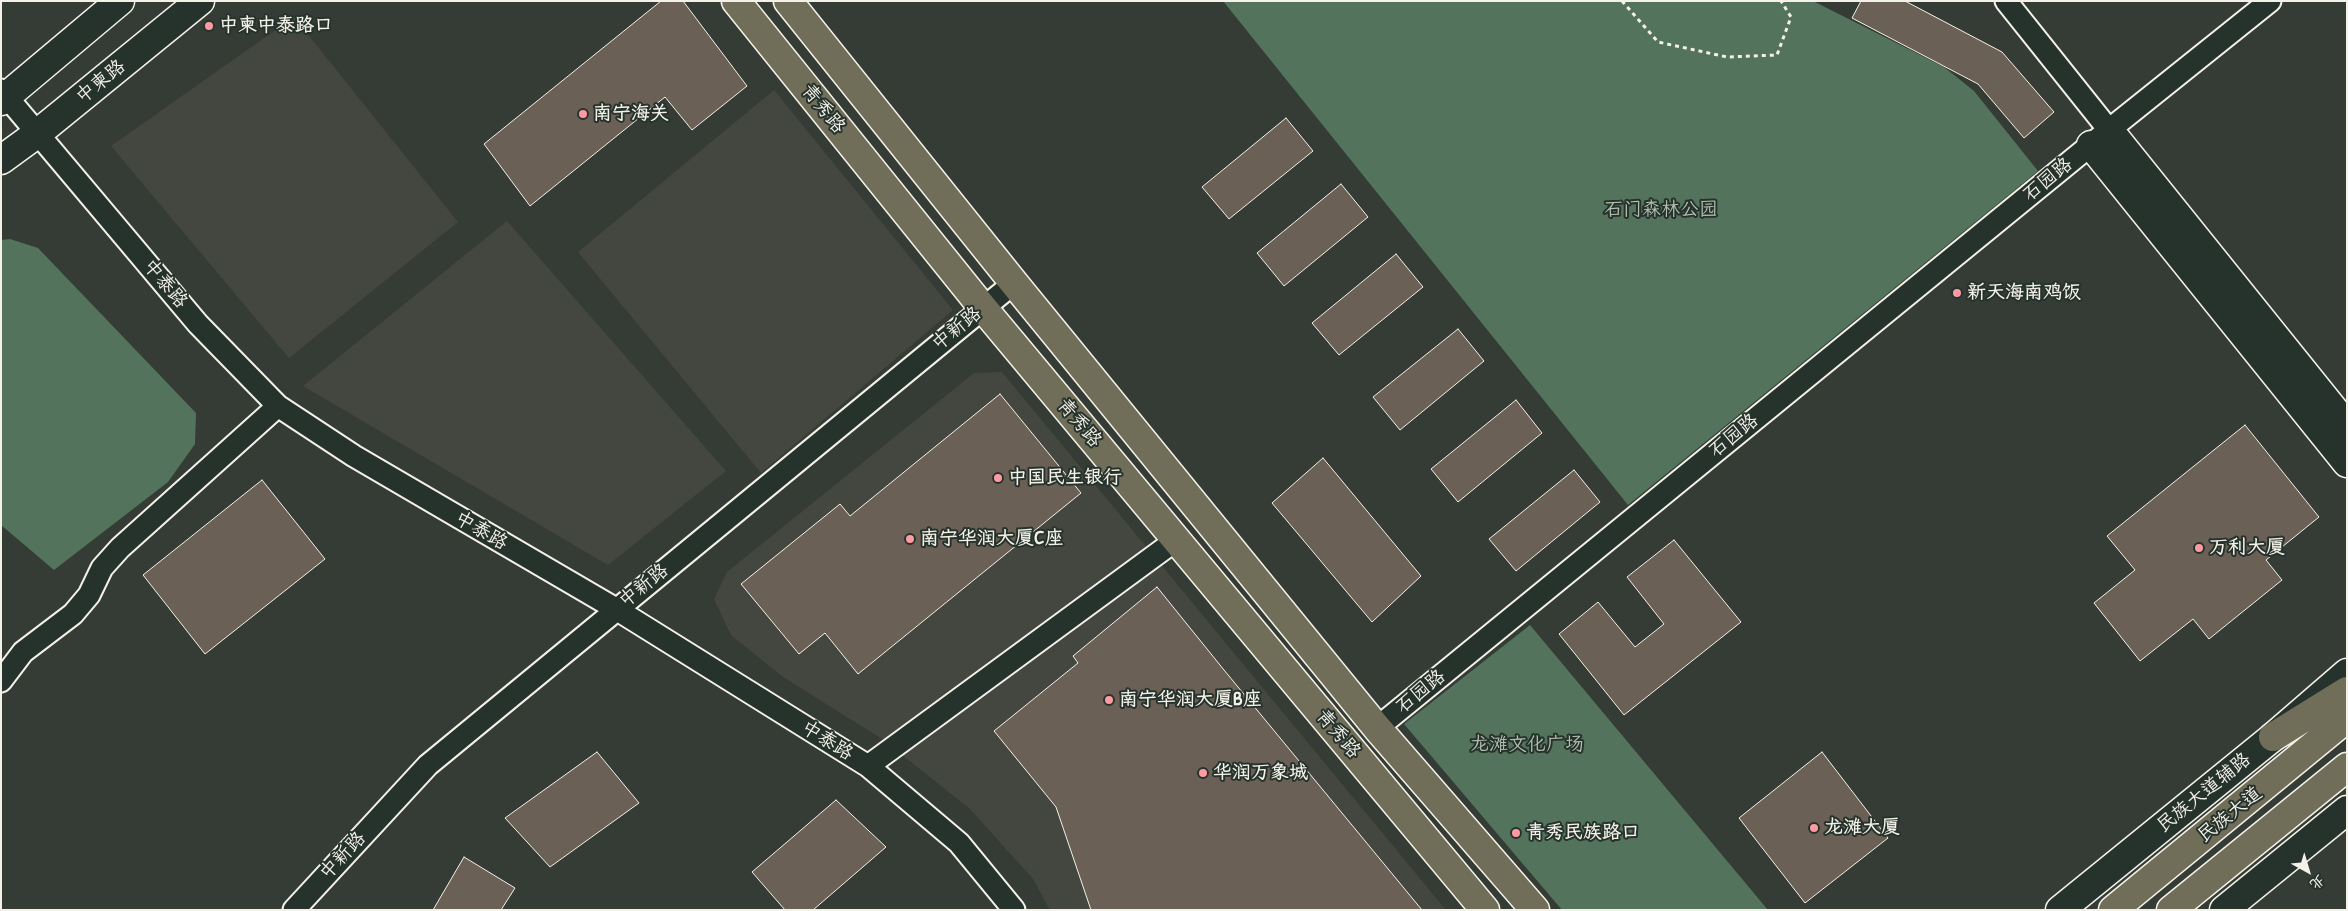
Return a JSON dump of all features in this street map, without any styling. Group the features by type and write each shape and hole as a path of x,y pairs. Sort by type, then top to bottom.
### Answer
{"main road":[{"name":"青秀路","path":"736,1 983,308 1485,910"},
{"name":"青秀路","path":"788,1 1014,284 1378,728 1535,910"},
{"path":"2273,737 2347,691"},
{"name":"民族大道","path":"2113,910 2347,718"},
{"name":"民族大道","path":"2170,910 2347,767"}],"street":[{"path":"3,96 120,1"},
{"name":"中柬路","path":"1,160 38,134 200,1"},
{"path":"2006,1 2100,137 2347,426"},
{"name":"石园路","path":"1378,728 2100,137 2270,1"},
{"name":"中泰路","path":"3,96 38,134 198,324 278,406 354,456 616,609 868,766 959,844 1014,910"},
{"name":"石园路","path":"2100,137 2347,463"},
{"name":"中新路","path":"294,910 428,765 1014,284"},
{"path":"1,681 22,652 74,614 88,595 102,568 120,548 278,406"},
{"path":"868,766 1176,540"},
{"name":"民族大道辅路","path":"2060,910 2273,737 2347,673"},
{"path":"2224,910 2347,810"}],"path":[{"path":"1622,1 1658,42 1727,57 1777,55 1791,17 1781,1"}],"shaded area":[{"path":"294,17 458,222 289,358 111,146"},
{"path":"774,90 953,310 761,473 578,252"},
{"path":"507,221 726,471 608,565 303,386"},
{"path":"1002,372 1446,910 1050,910 1033,879 970,809 882,739 783,677 731,635 714,599 727,572 974,373"}],"green space":[{"name":"石门森林公园","path":"1223,1 1813,1 1944,67 1974,91 2038,171 1628,505"},
{"path":"10,239 38,248 196,413 195,444 168,482 54,570 1,525 1,240"},
{"name":"龙滩文化广场","path":"1530,625 1768,910 1562,910 1404,724"}],"building":[{"name":"南宁海关","path":"661,1 683,1 747,86 692,130 665,97 530,206 484,144"},
{"path":"1861,1 1905,1 2002,52 2054,112 2024,138 1978,84 1852,18"},
{"path":"1286,118 1313,151 1229,219 1202,187"},
{"path":"1341,184 1368,217 1284,286 1257,253"},
{"path":"1396,254 1423,287 1339,355 1312,323"},
{"path":"1458,329 1484,361 1400,430 1373,397"},
{"name":"南宁华润大厦C座","path":"1000,394 1081,493 858,674 825,633 799,654 741,584 840,504 850,516"},
{"path":"1516,400 1542,433 1458,502 1431,469"},
{"name":"万利大厦","path":"2245,425 2319,517 2266,560 2282,580 2209,639 2193,619 2140,661 2094,603 2135,570 2107,536"},
{"path":"1323,458 1421,576 1372,622 1272,503"},
{"path":"1574,470 1600,502 1516,571 1489,539"},
{"path":"262,480 325,559 205,654 143,575"},
{"path":"1674,540 1741,622 1624,715 1559,634 1598,602 1635,647 1664,624 1627,577"},
{"name":"华润万象城","path":"1157,587 1422,910 1091,910 1056,807 994,731 1078,663 1073,656"},
{"path":"597,752 639,803 550,867 505,818"},
{"name":"龙滩大厦","path":"1822,752 1888,838 1805,903 1739,818"},
{"path":"836,800 886,847 813,910 785,910 752,872"},
{"path":"464,857 515,888 501,910 433,910"}],"place":[{"name":"中柬中泰路口","path":"209,26"},
{"name":"南宁海关","path":"583,114"},
{"name":"新天海南鸡饭","path":"1957,293"},
{"name":"中国民生银行","path":"998,478"},
{"name":"南宁华润大厦C座","path":"910,539"},
{"name":"万利大厦","path":"2199,548"},
{"name":"南宁华润大厦B座","path":"1109,700"},
{"name":"华润万象城","path":"1203,773"},
{"name":"龙滩大厦","path":"1814,828"},
{"name":"青秀民族路口","path":"1516,833"}]}
